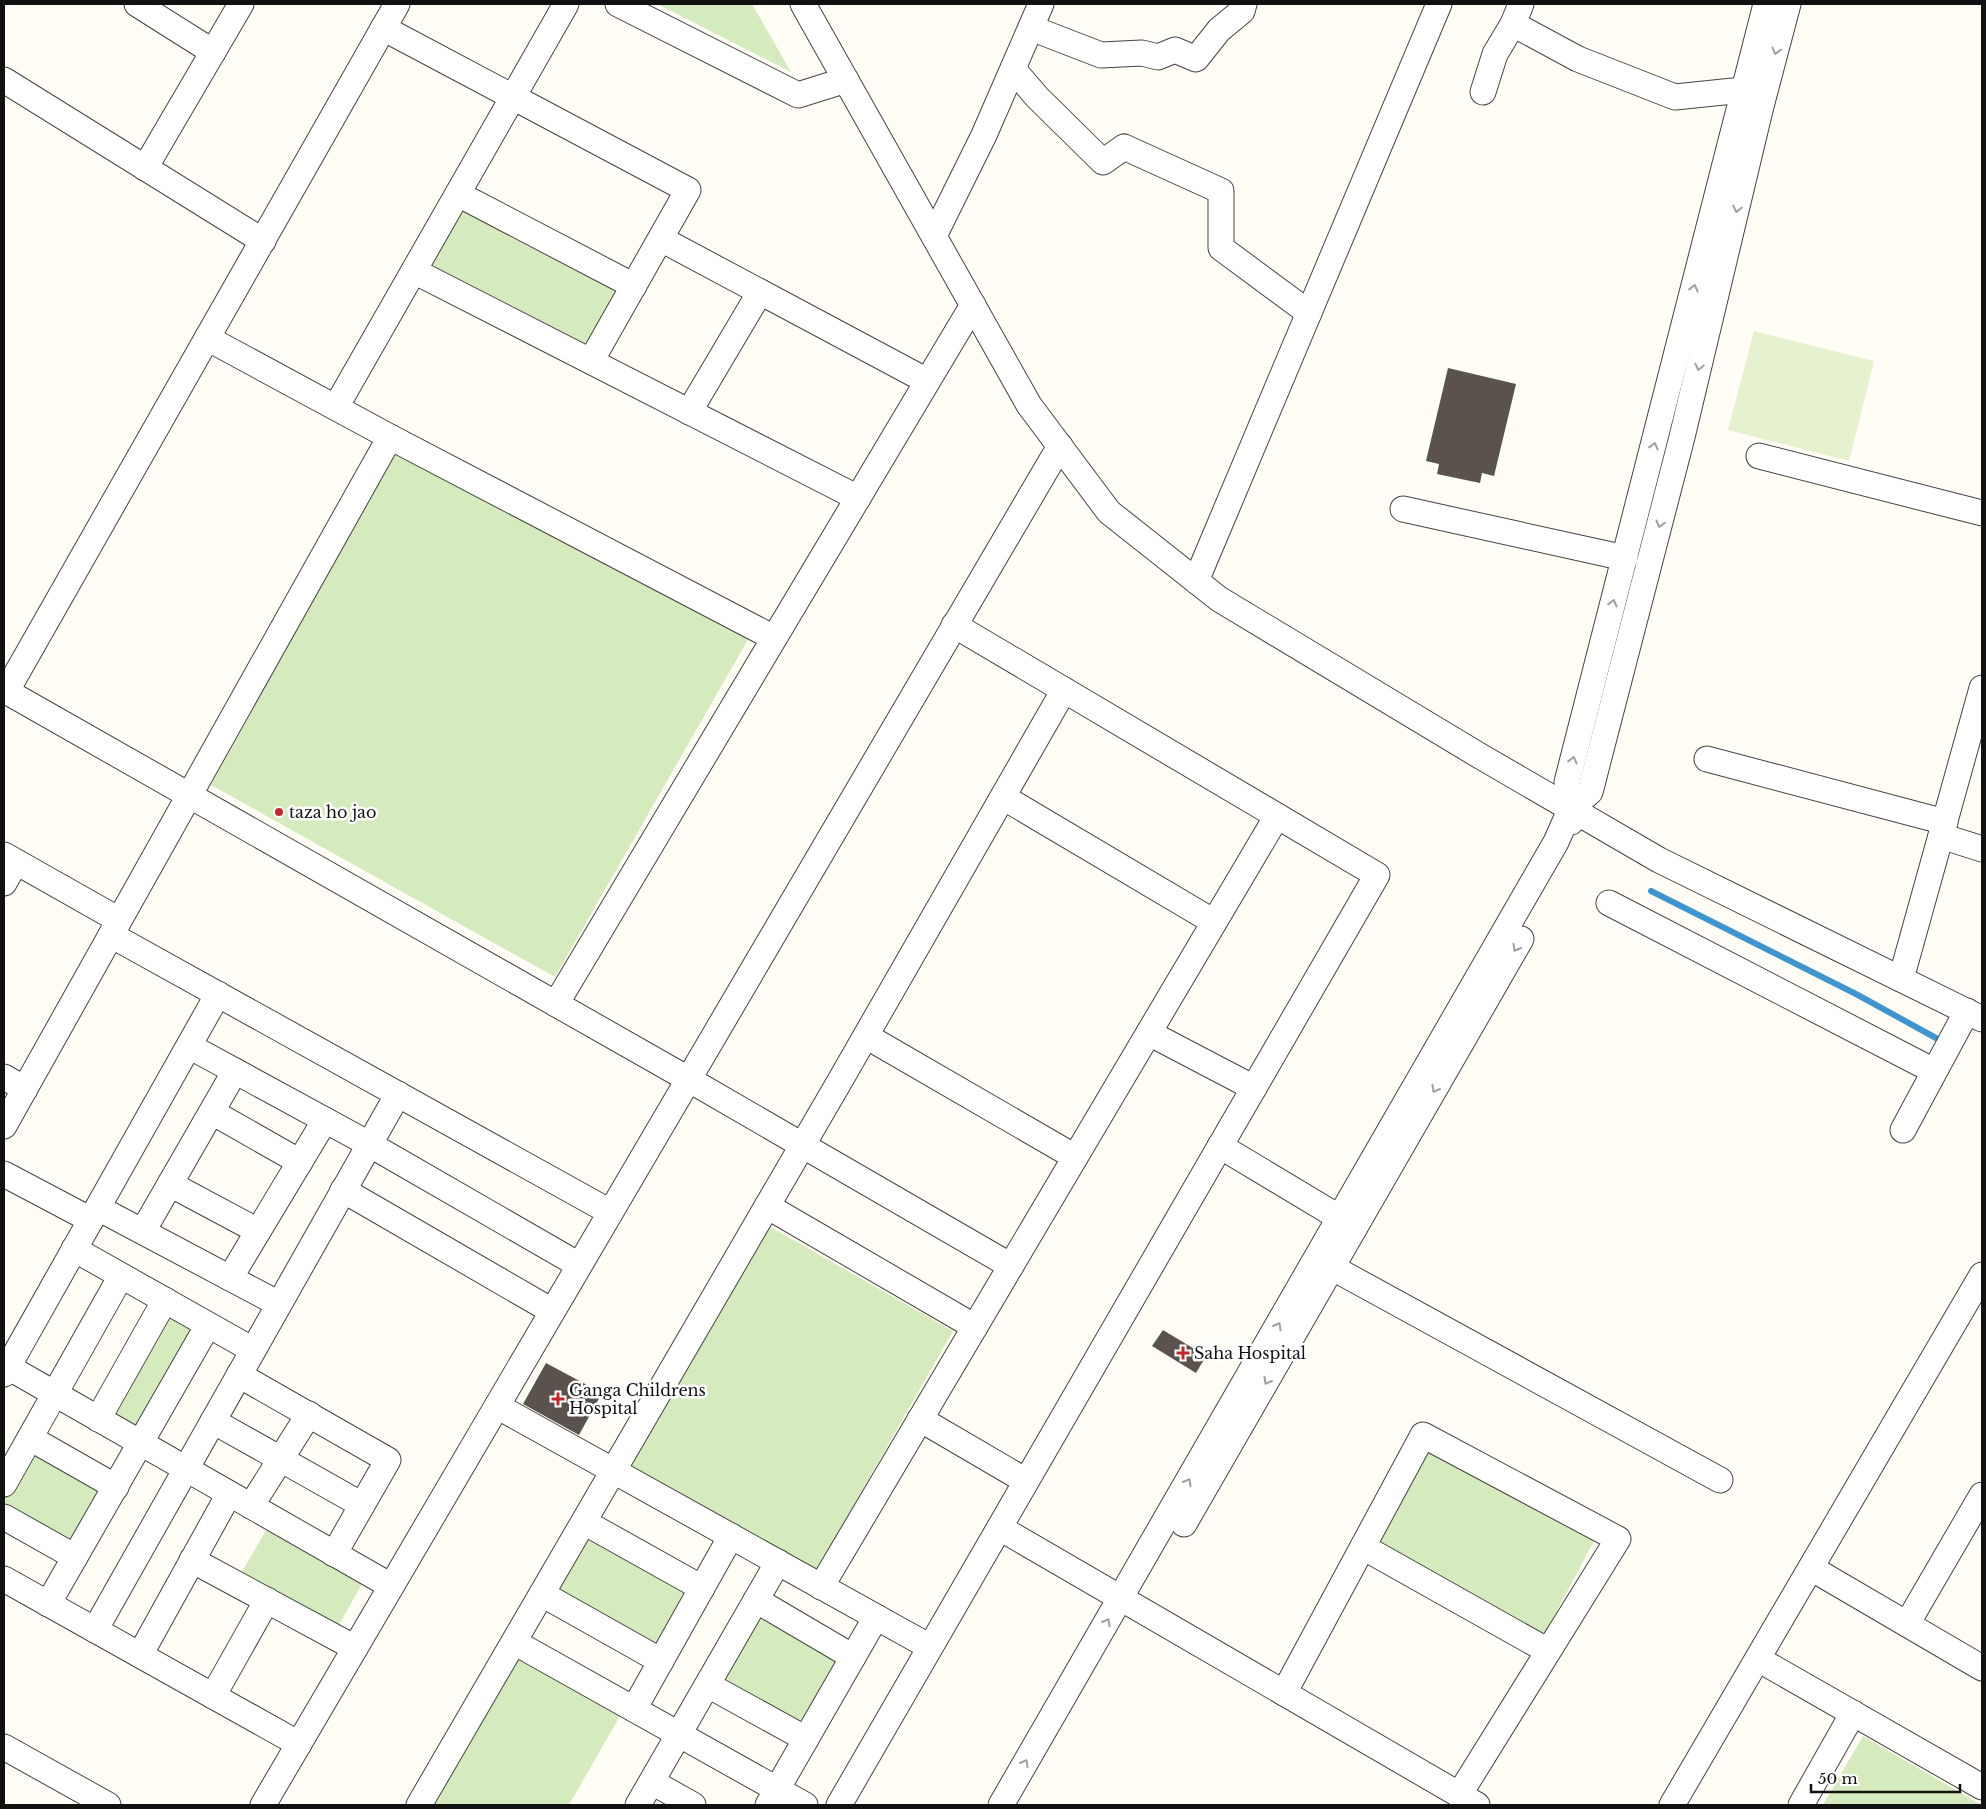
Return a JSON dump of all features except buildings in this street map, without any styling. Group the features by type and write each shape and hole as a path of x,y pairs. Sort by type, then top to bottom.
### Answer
{"street":[{"path":"137,4 213,52"},
{"path":"145,168 241,4"},
{"path":"397,4 5,691 688,1078 1011,1266"},
{"path":"336,407 566,4"},
{"path":"618,4 798,95 846,80"},
{"path":"803,4 1029,405 1109,512 1196,581 1244,614 1480,756 1659,860 1974,1015 1934,1071 1903,1130"},
{"path":"934,236 984,136 1041,4"},
{"path":"1031,28 1101,55 1142,53 1158,57 1175,50 1196,59 1219,30 1242,11 1244,4"},
{"path":"1196,581 1439,4"},
{"path":"1021,1805 1128,1603 1348,1223 1570,853 1571,808 1568,782 1766,4"},
{"path":"1571,808 1590,792 1682,437 1760,110 1788,4"},
{"path":"1482,92 1495,54 1517,14 1578,59 1675,97 1744,90"},
{"path":"383,28 688,190 591,361"},
{"path":"1013,69 1037,98 1104,162 1124,147 1221,191 1221,248 1309,313"},
{"path":"4,80 262,241"},
{"path":"458,194 634,286"},
{"path":"661,239 928,381"},
{"path":"414,271 858,498"},
{"path":"689,412 760,292"},
{"path":"556,1004 973,305"},
{"path":"207,338 390,437 774,638"},
{"path":"4,1126 14,1083 115,928 390,437"},
{"path":"263,1805 1060,446"},
{"path":"1759,456 1982,513"},
{"path":"1403,509 1625,558"},
{"path":"839,1805 1377,875 954,625"},
{"path":"1900,979 1982,688"},
{"path":"419,1805 768,1206 1064,690"},
{"path":"1707,759 1943,829 1982,849"},
{"path":"1003,797 1214,922"},
{"path":"821,1587 1277,816"},
{"path":"4,884 10,858 218,994 610,1212"},
{"path":"1609,902 1934,1071"},
{"path":"218,994 6,1371 54,1394 391,1586"},
{"path":"1149,1033 1254,1088"},
{"path":"866,1036 1075,1157"},
{"path":"189,1046 369,1144 579,1265"},
{"path":"143,1231 236,1071"},
{"path":"95,1630 398,1094"},
{"path":"212,1112 300,1162"},
{"path":"230,1278 325,1120"},
{"path":"1220,1146 1348,1223"},
{"path":"4,1174 94,1214 143,1231 279,1304"},
{"path":"170,1184 258,1231"},
{"path":"343,1190 552,1311"},
{"path":"768,1206 975,1327"},
{"path":"1001,1805 1128,1603 1333,1268 1348,1223"},
{"path":"74,1249 253,1350"},
{"path":"1333,1268 1720,1480"},
{"path":"1672,1805 1982,1275"},
{"path":"4,1484 122,1276"},
{"path":"98,1419 165,1300"},
{"path":"48,1604 208,1325"},
{"path":"239,1375 388,1460 334,1554"},
{"path":"497,1406 930,1648"},
{"path":"251,1506 309,1414"},
{"path":"920,1419 1026,1481"},
{"path":"213,1420 362,1504"},
{"path":"1000,1528 1468,1800 1548,1651 1618,1539 1423,1435 1284,1693"},
{"path":"30,1438 116,1487"},
{"path":"140,1655 229,1494"},
{"path":"1907,1624 1982,1495"},
{"path":"4,1517 76,1557"},
{"path":"584,1522 702,1588"},
{"path":"634,1709 731,1536"},
{"path":"1363,1547 1548,1651"},
{"path":"192,1560 355,1648"},
{"path":"638,1805 778,1562"},
{"path":"1811,1568 1982,1668"},
{"path":"4,1579 299,1744"},
{"path":"542,1594 661,1661"},
{"path":"213,1696 267,1600"},
{"path":"756,1600 853,1657"},
{"path":"772,1797 876,1617"},
{"path":"514,1642 679,1735 772,1797 806,1805"},
{"path":"1758,1659 1982,1787"},
{"path":"708,1685 806,1739"},
{"path":"1801,1805 1853,1713"},
{"path":"4,1747 108,1805"},
{"path":"652,1782 693,1805"}],"green space":[{"path":"657,4 752,4 791,72"},
{"path":"457,207 617,288 586,347 426,266"},
{"path":"1754,331 1874,361 1849,461 1728,430"},
{"path":"395,454 750,636 555,977 211,785"},
{"path":"767,1225 953,1331 816,1571 629,1465"},
{"path":"169,1308 200,1326 139,1434 108,1417"},
{"path":"32,1446 108,1489 74,1550 4,1511 4,1495"},
{"path":"1426,1449 1594,1541 1544,1635 1375,1542"},
{"path":"271,1522 366,1577 336,1630 240,1575"},
{"path":"589,1532 691,1588 657,1649 555,1594"},
{"path":"757,1610 843,1659 801,1730 716,1681"},
{"path":"516,1657 620,1716 569,1805 431,1805"},
{"path":"1863,1736 1980,1804 1823,1805"}],"waterway":[{"path":"1651,891 1856,994 1936,1038"}],"place":[{"name":"taza ho jao","path":"279,812"},
{"name":"Saha Hospital","path":"1183,1353"},
{"name":"Ganga Childrens Hospital","path":"558,1399"}]}
